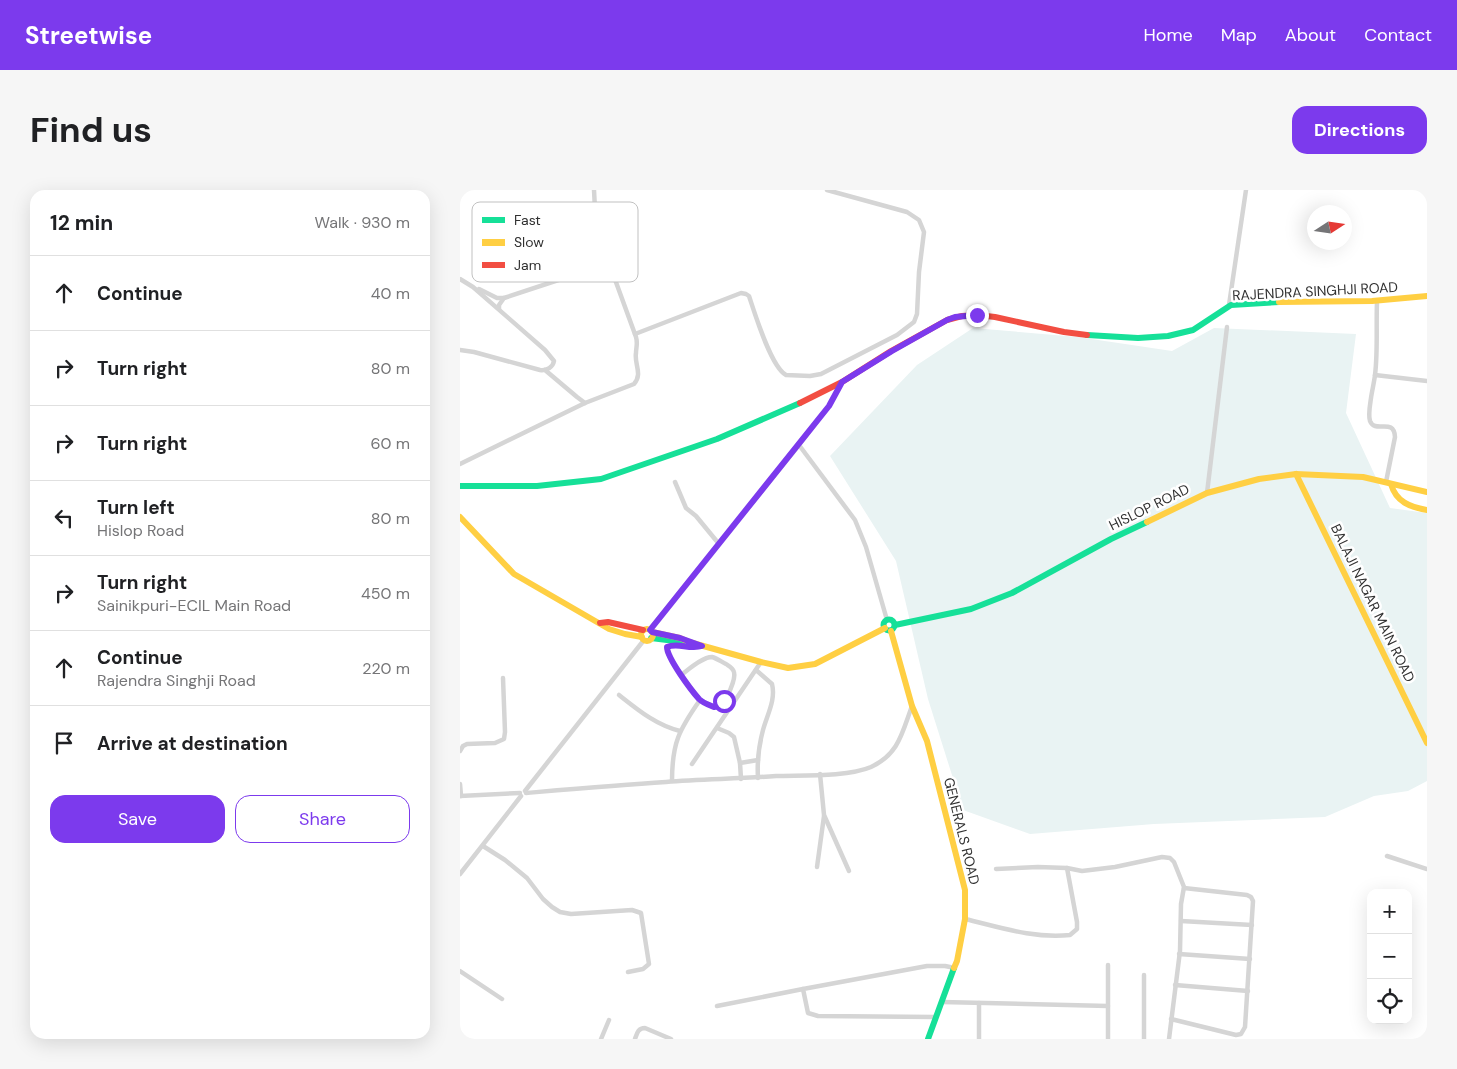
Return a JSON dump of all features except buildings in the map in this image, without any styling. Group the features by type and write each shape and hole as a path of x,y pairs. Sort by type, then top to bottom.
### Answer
{"street":[{"path":"635,334 741,293 749,296 767,346 779,368 786,375 810,376 821,374 897,335 914,322 917,314 923,226 919,220 907,212 827,190"},
{"path":"1228,305 1246,190"},
{"path":"460,280 492,296 504,298 551,282"},
{"path":"460,464 585,403 637,382 639,375 635,356 638,344 616,282"},
{"path":"473,287 553,359 554,363 552,366 544,370"},
{"name":"RAJENDRA SINGHJI ROAD","path":"460,486 537,486 601,479 717,439 787,410 842,382 898,347 955,317 977,315 1077,334 1116,338 1146,337 1179,334 1194,330 1228,305 1280,302 1377,302 1427,296"},
{"path":"499,309 499,305 504,298"},
{"path":"1377,302 1375,375 1370,405 1370,421 1371,424 1376,426 1392,427 1395,431 1389,483 1392,492 1397,498 1427,510"},
{"path":"1208,493 1227,327"},
{"path":"460,350 544,370 585,403"},
{"path":"1375,375 1427,381"},
{"path":"460,874 718,544 799,445 829,406 842,382"},
{"path":"799,445 855,520 866,547 887,620 892,621 890,628"},
{"name":"HISLOP ROAD","path":"460,517 514,574 549,596 600,623 606,629 624,634 680,638 702,646 788,668 815,664 890,628 971,609 1012,593 1111,539 1208,493 1259,479 1296,474 1363,477 1427,492"},
{"name":"BALAJI NAGAR MAIN ROAD","path":"1296,474 1427,743"},
{"path":"675,482 686,508 696,516 718,544"},
{"name":"GENERALS ROAD","path":"890,628 912,706 927,741 965,890 965,919 955,968 928,1039"},
{"path":"681,675 698,663 712,657 733,669 733,682 728,696 721,705 714,707 700,700 681,675 667,652 667,647 672,645 693,648 702,646"},
{"path":"692,764 762,662"},
{"path":"756,670 770,681 773,688 773,695 763,730 758,760 758,778"},
{"path":"460,751 467,744 495,743 504,739 503,678"},
{"path":"619,695 652,720 663,726 680,731"},
{"path":"672,782 673,755 680,731 700,700"},
{"path":"460,784 460,796 861,770 880,761 896,746 901,739 912,706"},
{"path":"717,728 734,737 740,763 741,779"},
{"path":"740,763 758,760"},
{"path":"817,867 824,815 820,774"},
{"path":"824,815 849,871"},
{"path":"483,846 505,860 527,878 543,899 552,908 560,912 571,914 632,910 641,913 649,964 643,969 628,972"},
{"path":"1387,856 1427,869"},
{"path":"996,869 1038,867 1067,868 1082,871 1115,867 1165,857 1170,858 1174,862 1184,888 1179,954 1168,1039"},
{"path":"965,919 1026,934 1070,935 1076,929 1077,922 1067,868"},
{"path":"1171,1019 1236,1035 1241,1034 1245,1027 1252,925 1252,897 1184,888"},
{"path":"1181,921 1252,925"},
{"path":"1179,954 1250,960"},
{"path":"1108,965 1108,1039"},
{"path":"717,1006 927,966 955,968"},
{"path":"460,971 502,999"},
{"path":"1144,975 1144,1039"},
{"path":"1175,985 1248,991"},
{"path":"803,989 808,1013 811,1015 935,1017"},
{"path":"942,1002 1108,1006"},
{"path":"979,1003 979,1039"},
{"path":"601,1039 610,1020"},
{"path":"635,1039 640,1029 645,1028 671,1039"}],"shaded area":[{"path":"973,328 1078,337 1172,351 1214,328 1356,334 1346,413 1390,508 1427,513 1427,781 1408,791 1374,796 1325,817 1154,824 1030,834 963,810 928,699 896,561 830,456 917,365"}],"traffic: fast":[{"path":"1087,335 1138,338 1168,336 1193,330 1231,305 1279,302"},
{"path":"460,486 537,486 601,479 717,439 800,403"},
{"path":"895,625 971,609 1012,593 1111,539 1147,522"},
{"path":"887,620 891,620 894,625 893,629 887,630 884,627 884,623 887,620"},
{"path":"651,638 683,642"},
{"path":"928,1039 954,968"}],"traffic: slow":[{"path":"1279,302 1372,301 1427,296"},
{"path":"1296,474 1427,743"},
{"path":"1147,522 1207,493 1259,479 1296,474 1363,477 1427,492"},
{"path":"1391,484 1396,495 1404,503 1427,510"},
{"path":"460,517 514,574 609,629 642,637"},
{"path":"652,632 788,668 815,664 885,628"},
{"path":"647,629 653,635 647,641 641,635 647,629"},
{"path":"891,631 912,706 927,741 965,890 965,919 954,968"}],"traffic: jam":[{"path":"800,403 842,382 891,351 947,320 962,316 995,317 1087,335"},
{"path":"600,623 608,622 643,630"}],"route":[{"path":"724,701 721,705 714,707 700,700 679,673 667,652 667,647 672,645 693,648 702,646 650,630 799,445 829,406 842,382 947,320 955,317 977,315"}]}
